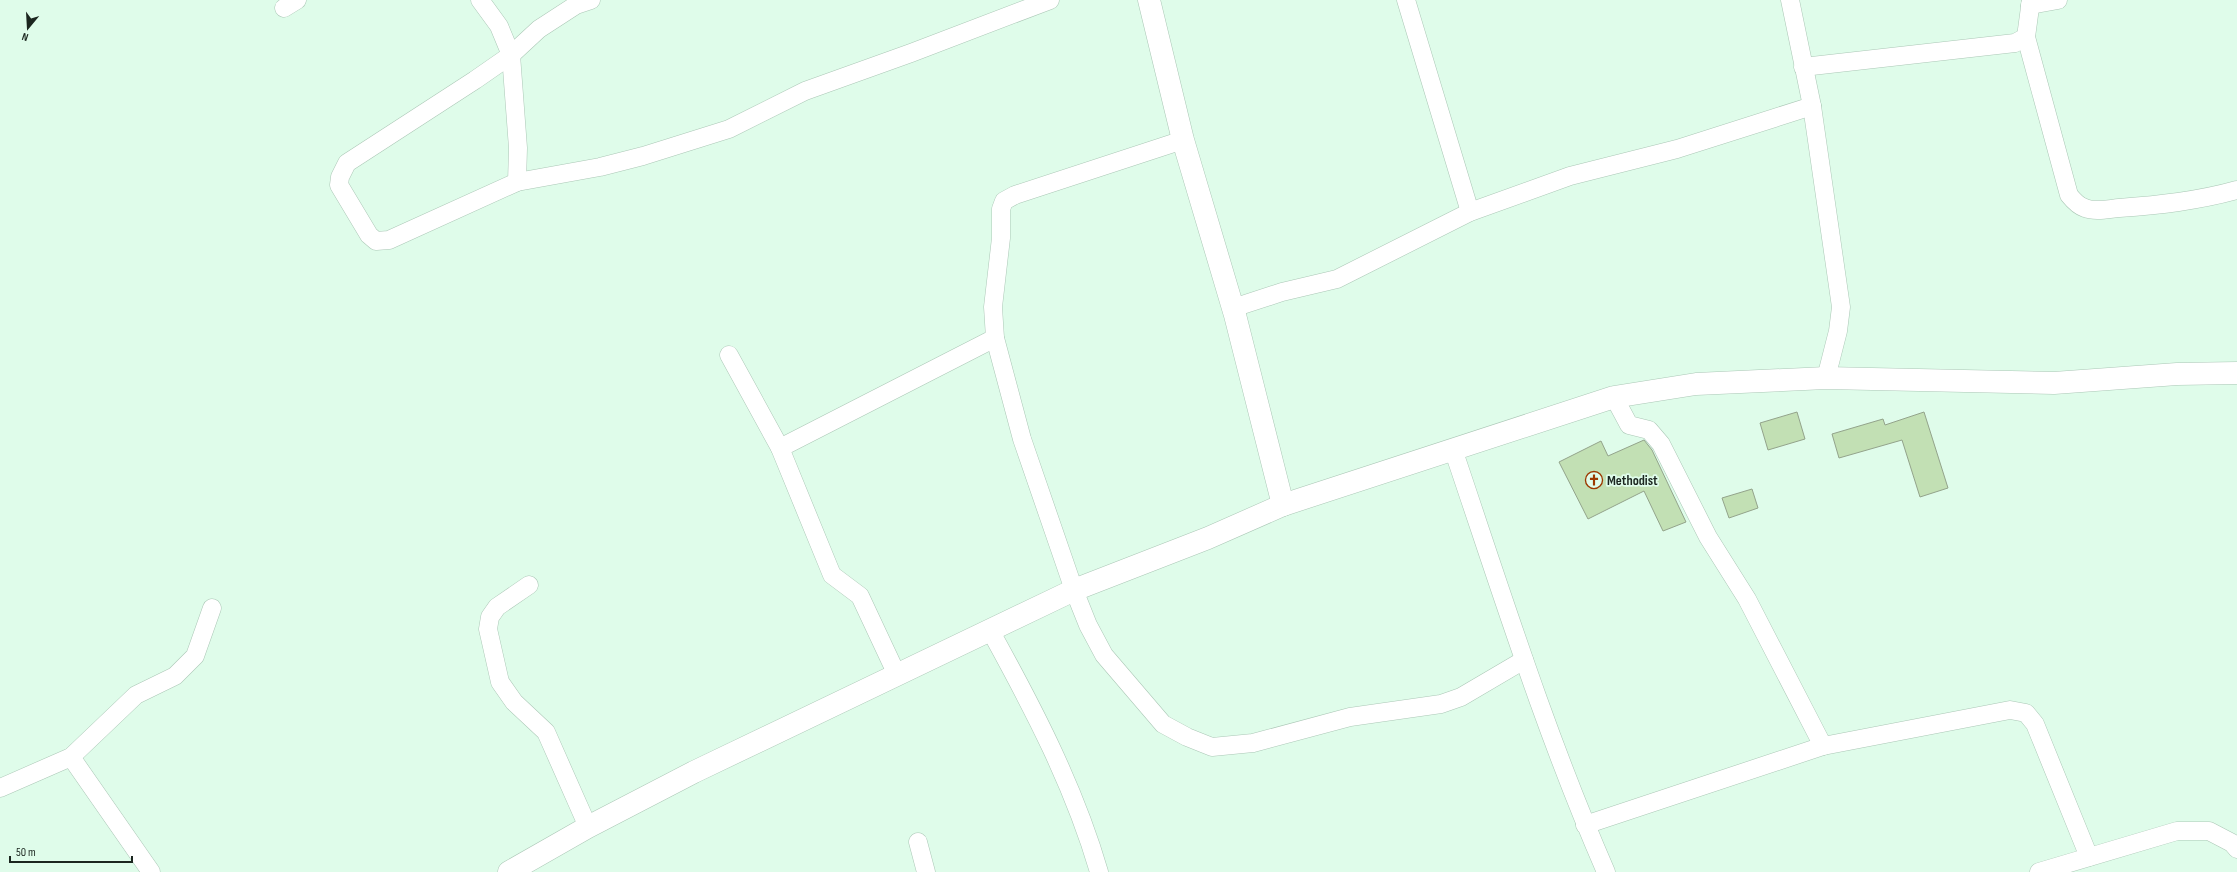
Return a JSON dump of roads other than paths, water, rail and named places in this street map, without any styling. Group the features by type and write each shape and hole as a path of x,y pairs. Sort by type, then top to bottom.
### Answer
{"street":[{"path":"480,0 499,26 511,55 518,148 517,182"},
{"path":"591,0 576,5 539,29 511,55 347,163 340,177 339,185 369,236 381,242 389,240 517,182 600,167 643,156 729,129 805,91 911,53 1050,0"},
{"path":"1149,0 1183,140 1233,308 1283,505"},
{"path":"1406,0 1470,212"},
{"path":"1790,0 1812,106 1841,307 1838,331 1826,378"},
{"path":"2058,0 2030,3 2026,37 2069,195 2074,202 2085,208 2097,210 2153,206 2210,198 2237,190"},
{"path":"1803,66 2006,45 2026,37"},
{"path":"1233,308 1282,292 1337,279 1470,212 1570,176 1677,149 1812,106"},
{"path":"1183,140 1015,195 1004,201 1001,209 1001,238 993,307 995,338 1022,439 1074,590 1088,625 1104,655 1163,724 1187,737 1212,747 1253,744 1350,717 1441,704 1461,697 1524,660"},
{"path":"780,448 995,338"},
{"path":"729,355 780,448 832,575 860,596 897,675"},
{"path":"509,872 588,827 694,772 1074,590 1168,554 1283,505 1614,397 1696,384 1826,378 2054,383 2177,374 2237,373"},
{"path":"1614,397 1629,425 1649,430 1661,444 1708,537 1747,599 1823,746"},
{"path":"1453,449 1524,660 1586,825 1606,872"},
{"path":"529,585 497,607 490,618 488,628 500,682 514,702 546,732 588,827"},
{"path":"0,788 71,757 136,695 175,676 195,656 212,608"},
{"path":"990,630 1038,718 1087,831 1099,872"},
{"path":"1586,825 1823,746 2010,710 2026,713 2035,724 2089,857"},
{"path":"71,757 151,872"},
{"path":"2039,872 2176,831 2209,831 2232,843 2237,849"},
{"path":"918,842 926,872"}],"place":[{"name":"Methodist","path":"1594,480"}]}
